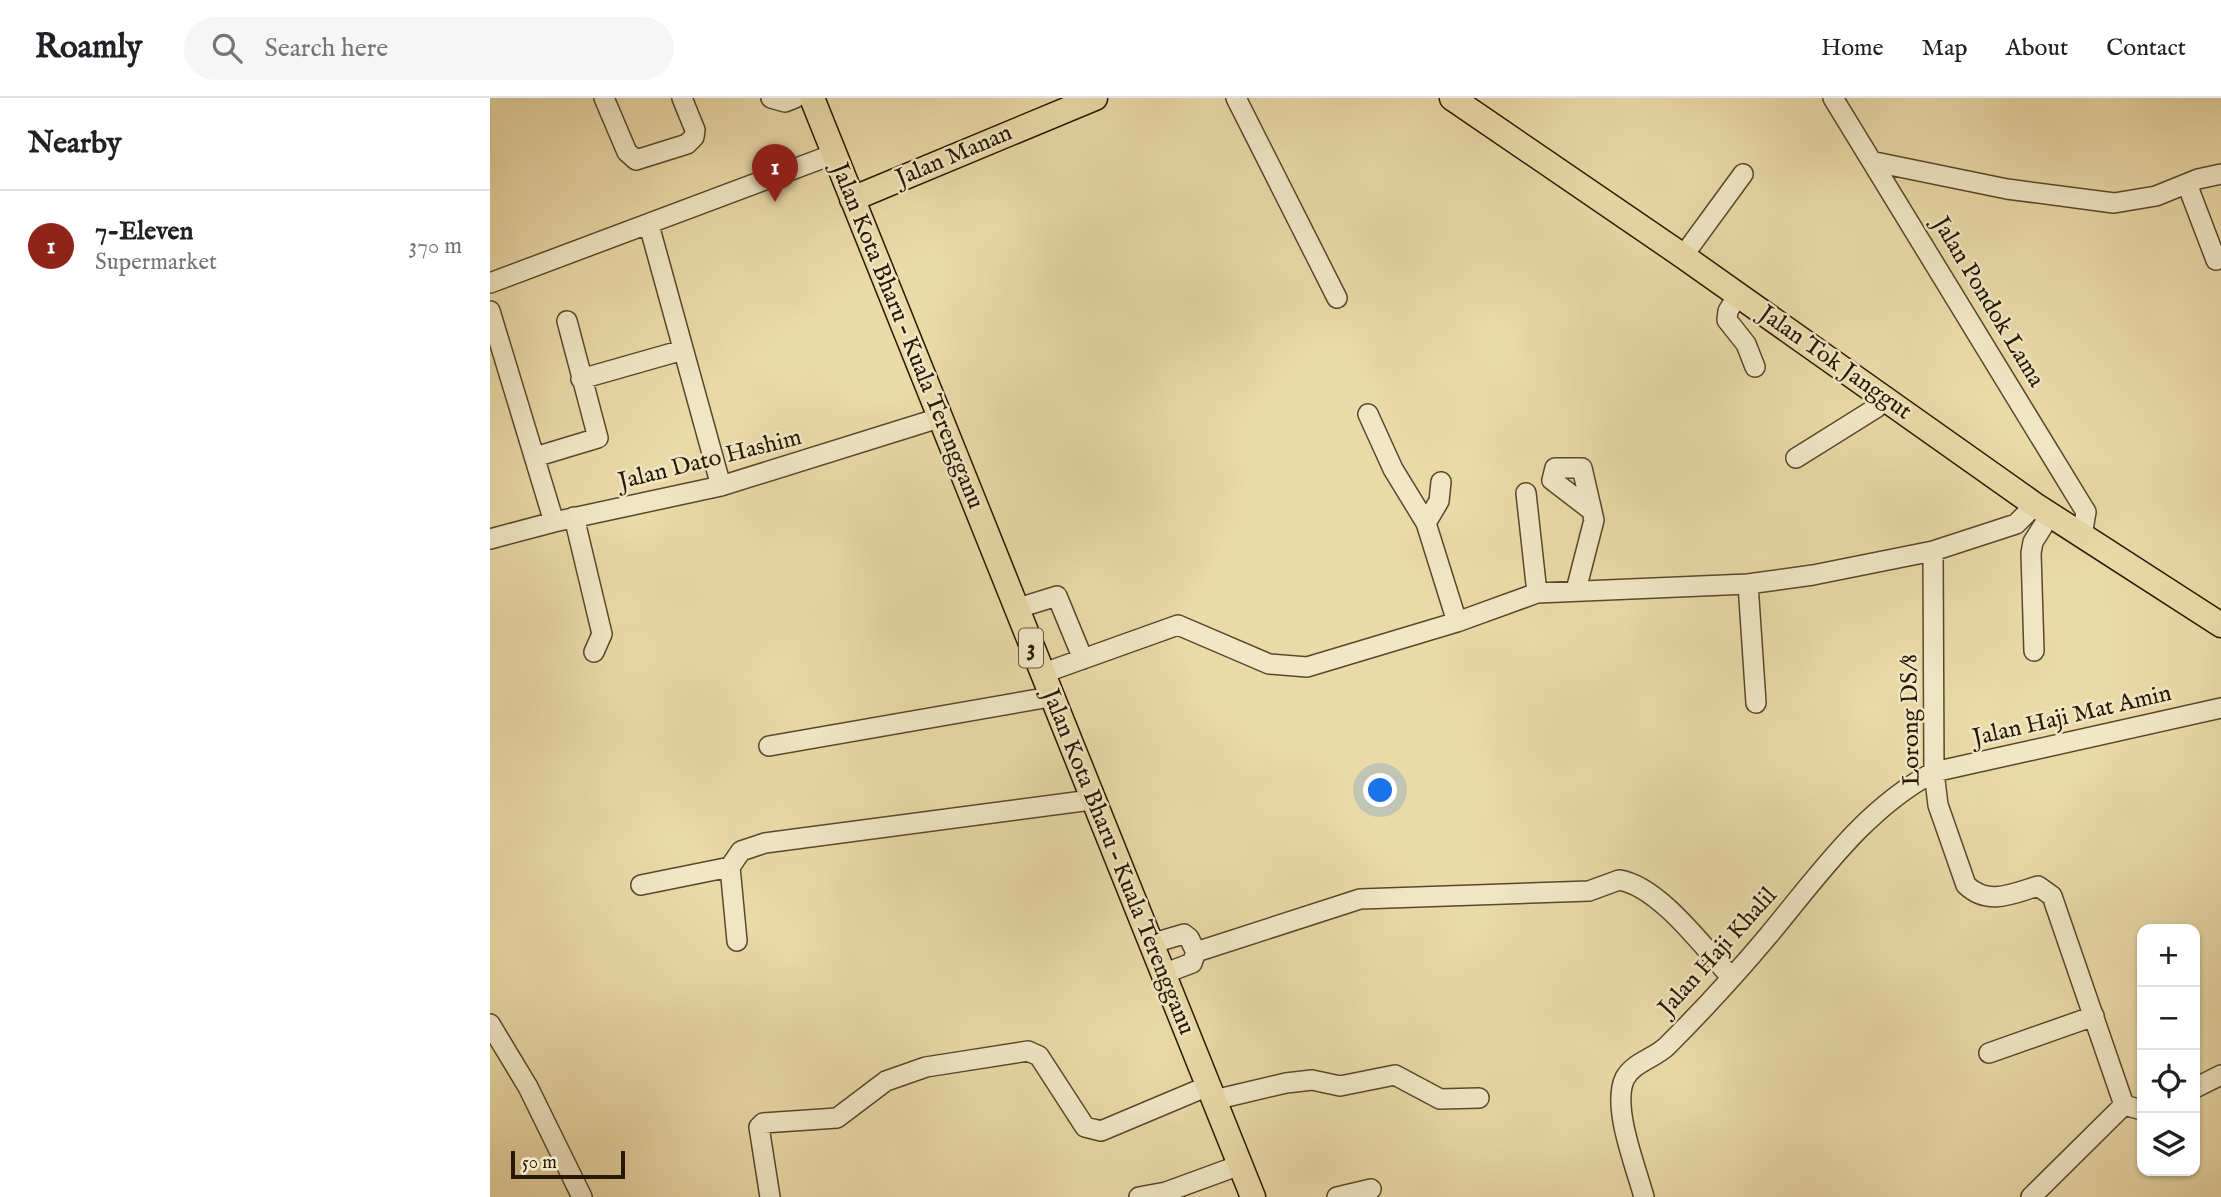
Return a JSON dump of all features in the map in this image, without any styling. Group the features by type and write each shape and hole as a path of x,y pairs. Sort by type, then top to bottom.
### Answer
{"main road":[{"name":"Jalan Kota Bharu – Kuala Terengganu","path":"812,98 1091,800 1253,1197"},
{"name":"Jalan Manan","path":"852,199 1094,98"},
{"name":"Jalan Tok Janggut","path":"1452,98 1683,256 2043,510 2221,625"}],"street":[{"path":"604,98 627,152 636,160 687,144 694,137 695,130 682,98"},
{"path":"771,98 785,102 795,98"},
{"path":"1236,98 1336,298"},
{"name":"Jalan Pondok Lama","path":"1833,98 1875,162 2087,512 2082,536"},
{"path":"490,283 834,153"},
{"path":"1875,162 2007,189 2113,203 2156,196 2221,174"},
{"path":"1683,256 1743,174"},
{"path":"2187,184 2216,260"},
{"path":"649,225 721,486"},
{"path":"1738,295 1728,311 1727,320 1746,344 1755,367"},
{"path":"490,310 535,457 564,519 602,634 594,652"},
{"path":"535,457 598,438 567,321"},
{"path":"581,379 683,350"},
{"path":"1796,458 1875,408 1884,397"},
{"path":"1368,414 1393,469 1426,523 1457,622"},
{"name":"Jalan Dato Hashim","path":"490,539 564,519 721,486 788,468 939,418"},
{"path":"1426,523 1439,501 1441,482"},
{"path":"1526,493 1537,593"},
{"path":"1576,590 1594,520 1591,510"},
{"path":"769,746 1046,685 1083,659 1178,625 1269,664 1307,667 1457,622 1537,593 1748,584 1813,575 1933,551 2016,524 2043,510"},
{"path":"2034,650 2031,553 2043,510"},
{"name":"Lorong DS/8","path":"1933,551 1934,772 1938,805 1966,885 1974,893 1988,898 2002,897 2038,886 2052,896 2094,1016 2133,1108"},
{"path":"1748,584 1756,703"},
{"path":"1015,609 1058,596 1083,659"},
{"name":"Jalan Haji Mat Amin","path":"1934,772 2221,708"},
{"name":"Jalan Haji Khalil","path":"1644,1197 1620,1108 1625,1078 1632,1069 1665,1048 1731,977 1854,832 1907,786 1934,772"},
{"path":"737,941 730,867 741,851 765,843 1091,800"},
{"path":"641,885 730,867"},
{"path":"1196,952 1360,899 1589,891 1619,880 1643,889 1661,902 1731,977"},
{"path":"1150,944 1184,933 1196,952 1192,963 1163,974"},
{"path":"1989,1053 2094,1016"},
{"path":"493,1035 528,1087 582,1197"},
{"path":"770,1197 759,1141 759,1127 763,1123 837,1118 886,1081 926,1067 1028,1051 1039,1056 1085,1127 1101,1130 1211,1093 1312,1080 1340,1086 1395,1075 1440,1099 1479,1098"},
{"path":"2200,1086 2221,1075"},
{"path":"2031,1197 2133,1108"},
{"path":"1139,1197 1166,1192 1240,1165"},
{"path":"1336,1197 1371,1189"}],"place":[{"name":"7-Eleven","path":"775,202"}]}
